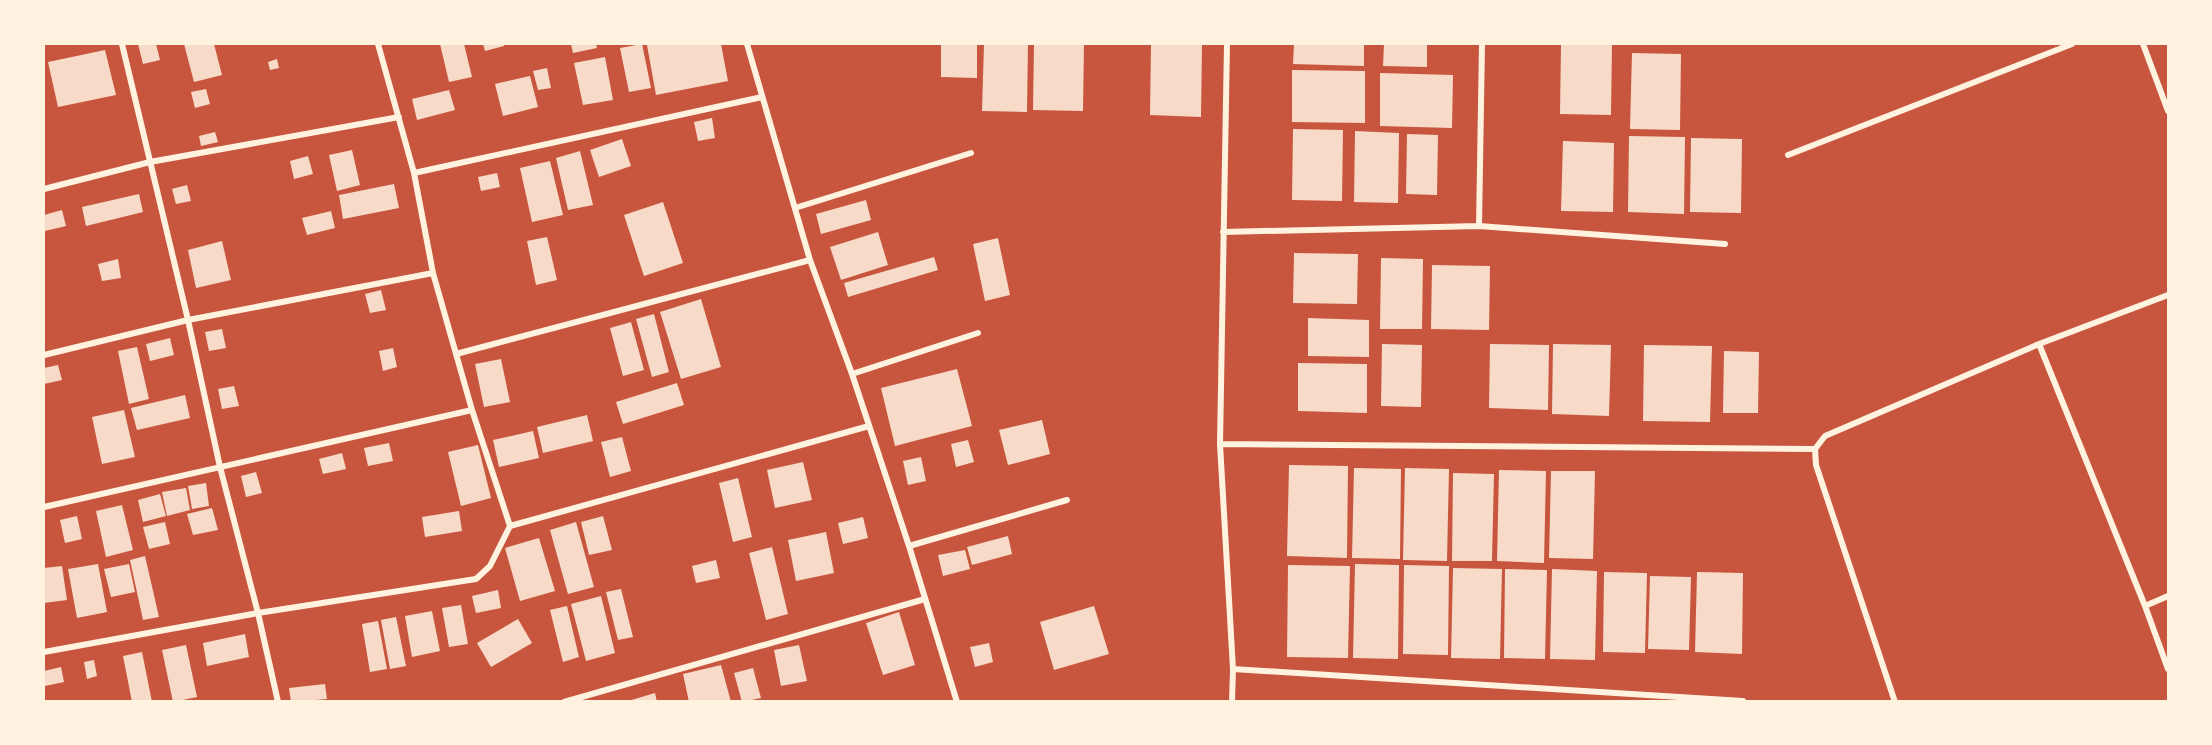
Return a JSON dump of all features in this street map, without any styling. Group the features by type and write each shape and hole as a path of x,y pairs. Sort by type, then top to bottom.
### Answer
{"street":[{"path":"122,44 188,320 220,467 279,702"},
{"path":"44,652 258,613 476,579 490,566 510,526 472,410 433,273 414,173 378,44"},
{"path":"747,44 810,260 852,374 926,598 957,702"},
{"path":"1227,44 1220,444 1233,669 1232,702"},
{"path":"1479,226 1482,44"},
{"path":"1788,155 2072,44"},
{"path":"2142,44 2169,111"},
{"path":"414,173 762,97"},
{"path":"44,189 150,162 399,117"},
{"path":"795,208 971,153"},
{"path":"1223,232 1479,226 1725,244"},
{"path":"456,354 810,260"},
{"path":"44,356 188,320 433,273"},
{"path":"1895,702 1816,465 1815,448 1826,436 2039,344 2169,295"},
{"path":"852,374 978,333"},
{"path":"2039,344 2169,669"},
{"path":"44,507 472,410"},
{"path":"510,526 868,426"},
{"path":"1220,444 1815,448"},
{"path":"909,546 1067,500"},
{"path":"2145,606 2169,596"},
{"path":"564,702 926,598"},
{"path":"1233,669 1743,701"}],"building":[{"path":"138,44 156,44 160,60 143,64"},
{"path":"184,44 214,44 222,75 194,82"},
{"path":"440,44 464,44 472,77 449,82"},
{"path":"483,44 504,44 504,46 485,51"},
{"path":"571,44 596,44 597,48 573,53"},
{"path":"642,44 651,88 629,92 620,48"},
{"path":"721,44 728,81 656,95 647,45"},
{"path":"941,44 977,44 977,78 941,77"},
{"path":"984,44 1028,44 1027,112 982,111"},
{"path":"1034,44 1084,44 1083,111 1033,110"},
{"path":"1151,44 1202,44 1201,117 1150,115"},
{"path":"1294,44 1364,44 1364,66 1293,64"},
{"path":"1384,44 1427,44 1427,67 1383,66"},
{"path":"1561,44 1612,44 1611,115 1560,114"},
{"path":"105,50 116,95 58,107 48,62"},
{"path":"1632,53 1681,54 1680,130 1630,129"},
{"path":"605,57 613,100 583,105 574,63"},
{"path":"277,59 279,68 270,70 268,62"},
{"path":"547,68 551,88 538,90 533,71"},
{"path":"1292,70 1365,71 1365,123 1292,122"},
{"path":"1380,73 1453,75 1452,128 1380,126"},
{"path":"530,76 538,107 503,116 495,84"},
{"path":"206,89 210,104 195,108 191,92"},
{"path":"449,90 455,110 417,120 412,99"},
{"path":"712,118 715,138 698,141 694,122"},
{"path":"1293,129 1343,130 1342,201 1292,200"},
{"path":"1355,131 1399,133 1398,203 1354,202"},
{"path":"215,132 218,142 201,146 199,136"},
{"path":"1407,134 1438,135 1437,195 1406,194"},
{"path":"1629,136 1685,137 1684,214 1628,212"},
{"path":"1691,138 1742,139 1741,213 1690,212"},
{"path":"622,139 631,166 599,177 590,150"},
{"path":"1563,141 1614,143 1613,212 1561,211"},
{"path":"352,150 360,185 337,191 329,155"},
{"path":"580,151 593,205 568,210 556,158"},
{"path":"308,156 313,174 294,179 290,161"},
{"path":"550,161 563,215 532,222 520,168"},
{"path":"497,173 500,187 481,191 478,177"},
{"path":"394,184 399,208 343,219 339,195"},
{"path":"187,185 191,201 176,204 172,189"},
{"path":"139,194 143,212 86,226 82,207"},
{"path":"866,200 871,220 821,234 816,214"},
{"path":"663,202 683,263 644,276 624,215"},
{"path":"62,210 66,226 45,231 44,215"},
{"path":"331,211 335,228 307,235 302,218"},
{"path":"878,232 888,265 841,280 830,247"},
{"path":"547,237 557,280 536,285 527,241"},
{"path":"998,238 1010,295 985,301 973,244"},
{"path":"222,241 231,280 196,288 188,250"},
{"path":"1294,253 1358,254 1357,304 1293,303"},
{"path":"934,257 938,270 848,297 844,283"},
{"path":"1381,258 1423,259 1422,329 1380,329"},
{"path":"118,259 121,278 102,281 98,264"},
{"path":"1432,265 1490,266 1489,330 1431,329"},
{"path":"381,290 386,310 370,313 365,294"},
{"path":"701,299 721,367 681,379 660,312"},
{"path":"654,314 669,372 652,377 636,319"},
{"path":"1308,318 1369,320 1369,357 1308,356"},
{"path":"631,322 644,370 623,376 610,328"},
{"path":"222,329 226,348 209,351 205,332"},
{"path":"170,338 174,355 150,361 146,344"},
{"path":"1382,344 1422,345 1421,407 1381,406"},
{"path":"1490,344 1549,345 1548,410 1489,408"},
{"path":"1553,344 1611,345 1609,416 1552,414"},
{"path":"1644,345 1712,346 1710,422 1643,421"},
{"path":"137,347 149,399 129,404 118,351"},
{"path":"393,348 397,367 383,371 379,351"},
{"path":"1724,351 1759,352 1758,413 1723,413"},
{"path":"501,359 510,402 484,407 475,364"},
{"path":"1298,363 1367,364 1367,413 1298,411"},
{"path":"58,365 62,380 44,384 44,368"},
{"path":"957,369 972,426 895,446 881,388"},
{"path":"677,383 684,405 623,424 616,402"},
{"path":"234,386 239,406 222,409 218,389"},
{"path":"185,395 190,418 137,430 131,408"},
{"path":"124,410 135,457 102,464 92,417"},
{"path":"587,415 593,441 543,453 537,427"},
{"path":"1042,420 1050,454 1008,465 999,430"},
{"path":"533,431 539,458 499,467 493,440"},
{"path":"622,437 631,471 610,477 601,442"},
{"path":"968,440 974,462 956,467 951,444"},
{"path":"389,443 393,461 368,466 364,448"},
{"path":"478,445 491,498 461,506 448,452"},
{"path":"342,453 346,469 323,474 319,459"},
{"path":"921,457 926,481 908,485 903,461"},
{"path":"803,462 812,500 775,508 767,470"},
{"path":"1289,465 1348,466 1347,558 1287,556"},
{"path":"1354,468 1401,469 1400,559 1352,558"},
{"path":"1405,468 1449,469 1447,561 1403,560"},
{"path":"1499,470 1546,471 1544,563 1497,561"},
{"path":"1551,471 1595,471 1593,559 1549,558"},
{"path":"256,472 262,493 246,497 241,476"},
{"path":"1453,473 1494,474 1492,561 1452,561"},
{"path":"738,478 752,537 733,542 719,483"},
{"path":"206,483 209,506 192,509 188,486"},
{"path":"186,488 190,510 167,516 162,492"},
{"path":"160,494 166,516 143,522 138,500"},
{"path":"122,505 133,550 106,557 96,511"},
{"path":"212,508 218,530 193,535 187,514"},
{"path":"459,511 462,531 425,537 422,517"},
{"path":"77,516 82,539 65,543 60,520"},
{"path":"603,516 612,550 589,555 581,522"},
{"path":"863,517 868,538 843,544 838,523"},
{"path":"165,522 170,544 149,549 143,527"},
{"path":"576,522 594,587 568,594 550,530"},
{"path":"826,532 834,573 796,581 788,540"},
{"path":"1008,536 1012,554 972,565 967,547"},
{"path":"539,538 555,591 520,601 505,548"},
{"path":"772,547 788,614 766,620 749,553"},
{"path":"965,550 970,569 943,576 938,555"},
{"path":"145,556 159,617 143,620 130,560"},
{"path":"716,560 720,578 696,583 692,566"},
{"path":"98,564 107,612 77,618 68,569"},
{"path":"129,564 135,592 111,597 104,569"},
{"path":"1355,564 1399,565 1398,659 1353,658"},
{"path":"1288,565 1350,566 1348,658 1287,657"},
{"path":"1404,565 1449,566 1448,655 1403,654"},
{"path":"62,566 67,600 44,603 44,568"},
{"path":"1453,568 1502,569 1500,659 1451,658"},
{"path":"1505,569 1547,570 1545,659 1504,658"},
{"path":"1552,569 1597,571 1595,660 1550,659"},
{"path":"1604,572 1647,573 1645,653 1603,652"},
{"path":"1697,572 1743,573 1742,654 1695,652"},
{"path":"1650,576 1691,577 1689,650 1648,649"},
{"path":"621,589 633,637 618,640 606,592"},
{"path":"498,590 501,608 476,613 472,596"},
{"path":"601,596 615,653 586,661 571,604"},
{"path":"461,605 468,644 449,647 442,608"},
{"path":"567,606 579,657 563,662 550,610"},
{"path":"1094,606 1109,654 1054,670 1040,622"},
{"path":"432,611 440,651 412,657 405,616"},
{"path":"899,612 915,665 883,675 866,623"},
{"path":"396,617 406,666 390,669 381,620"},
{"path":"518,619 532,643 491,667 477,643"},
{"path":"378,621 387,669 370,672 362,624"},
{"path":"245,634 249,657 207,666 203,643"},
{"path":"989,643 993,662 975,667 970,647"},
{"path":"186,645 197,697 173,702 162,650"},
{"path":"799,645 807,681 781,686 774,650"},
{"path":"142,652 152,702 132,702 123,656"},
{"path":"94,660 97,676 87,679 84,662"},
{"path":"721,665 731,702 689,702 683,674"},
{"path":"61,667 64,682 45,686 44,671"},
{"path":"753,668 761,698 742,702 734,673"},
{"path":"325,684 327,699 291,702 289,688"},
{"path":"655,693 657,702 628,702 628,701"}]}
